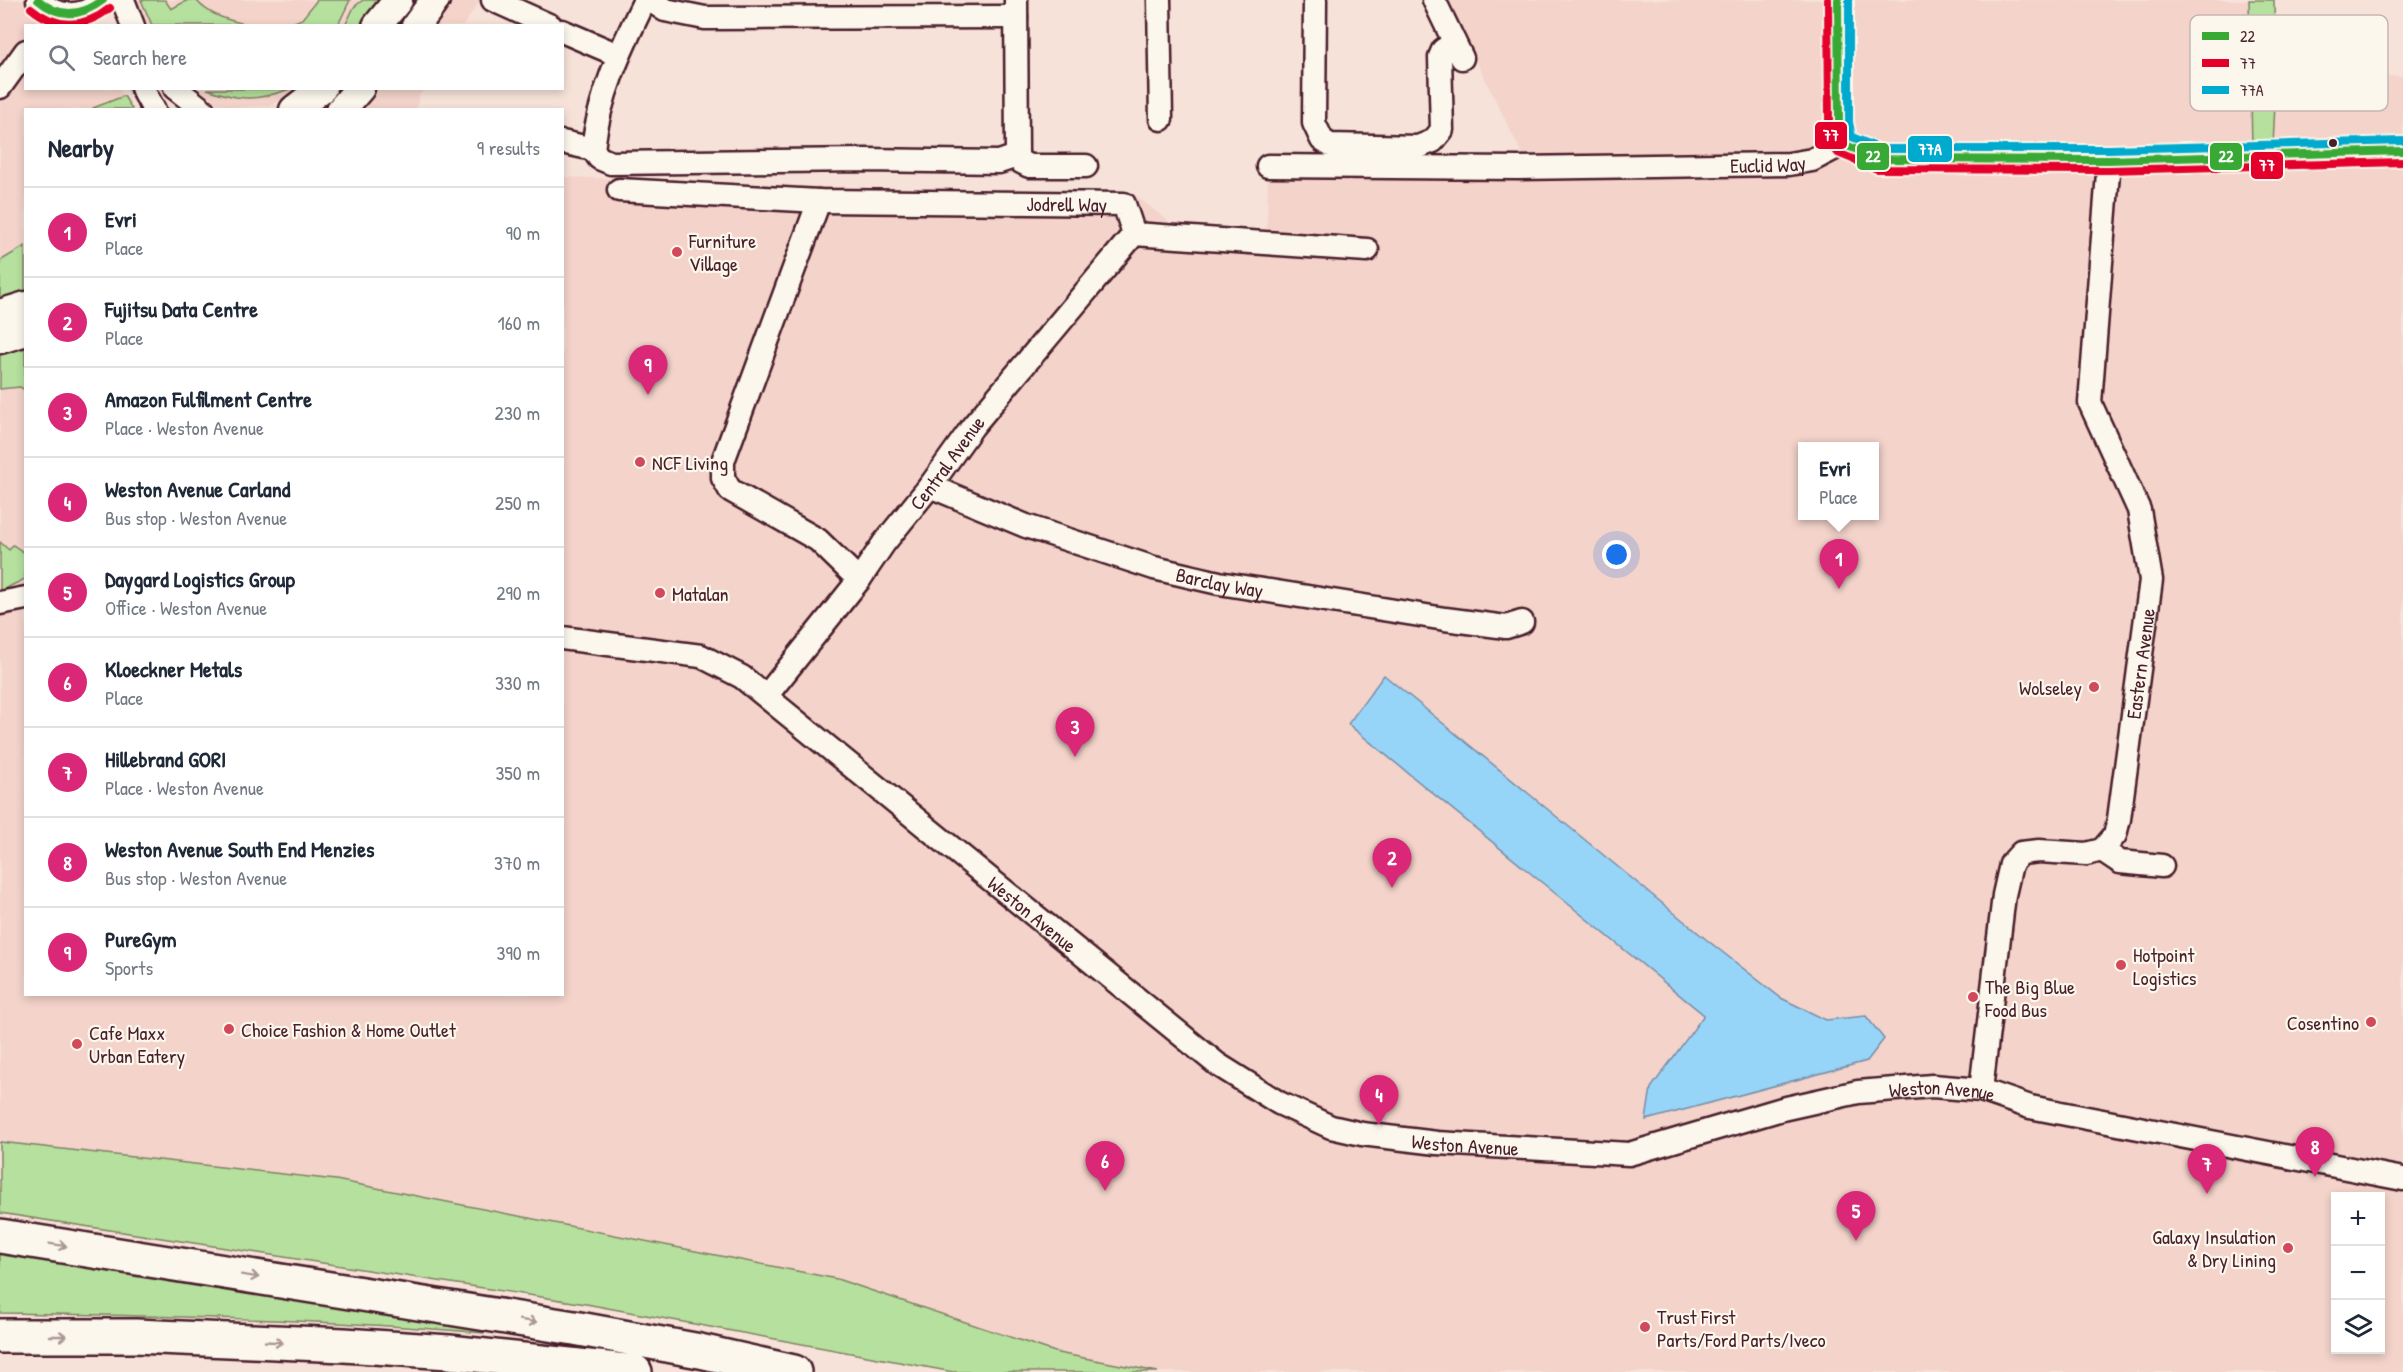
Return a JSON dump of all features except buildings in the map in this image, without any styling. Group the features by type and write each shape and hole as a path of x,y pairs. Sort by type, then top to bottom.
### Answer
{"highway":[{"path":"0,1236 574,1328 700,1351 794,1372"},
{"path":"0,1336 135,1336 344,1345 460,1353 635,1372"}],"main road":[{"path":"379,24 398,0"},
{"path":"417,24 435,0"},
{"path":"297,108 319,90"},
{"path":"343,108 358,90"},
{"path":"0,314 24,307"},
{"path":"0,339 24,332"}],"street":[{"path":"40,11 91,19 103,0"},
{"path":"123,0 132,24"},
{"path":"493,0 547,24"},
{"path":"645,0 618,55 604,92 594,149 599,158 614,163 866,160 999,162 1017,156"},
{"path":"650,0 665,10 705,18 1016,9 1017,156 1029,166 1086,166"},
{"path":"1159,0 1161,119"},
{"path":"1315,0 1314,123 1322,141 1330,145 1418,147 1433,141 1442,130 1440,57 1443,50 1458,51 1434,0"},
{"path":"1838,0 1839,123 1843,144 1879,159 2109,160 2403,151"},
{"path":"564,31 618,55"},
{"path":"0,87 24,54"},
{"path":"143,90 153,108"},
{"path":"178,90 200,108"},
{"path":"564,142 594,149"},
{"name":"Euclid Way","path":"1268,166 1688,167 1789,164 1812,160 1843,144"},
{"name":"Eastern Avenue","path":"2102,850 2115,836 2120,819 2151,580 2139,510 2090,403 2109,160"},
{"path":"619,190 819,201 723,461 723,478 730,490 818,540 859,580"},
{"name":"Jodrell Way","path":"819,201 1124,204 1134,234"},
{"path":"1134,234 1367,250"},
{"name":"Central Avenue","path":"767,695 859,580 884,543 930,486 973,426 1134,234"},
{"name":"Barclay Way","path":"930,486 1026,526 1154,568 1219,583 1506,627 1522,622"},
{"path":"0,603 24,598"},
{"name":"Weston Avenue","path":"564,638 701,656 742,677 767,695 952,850 1217,1064 1279,1103 1332,1127 1362,1134 1437,1143 1629,1154 1782,1109 1858,1092 1932,1086 1981,1090 2030,1107 2403,1179"},
{"path":"1981,1090 2004,895 2011,864 2021,853 2039,850 2086,854 2102,850 2120,862 2162,866"}],"shaded area":[{"path":"0,0 94,0 76,12 82,24 24,24 24,90 120,90 124,96 95,108 24,108 24,247 0,261"},
{"path":"132,0 480,0 464,24 143,24"},
{"path":"1446,0 2249,0 2249,15 2190,15 2190,111 2252,111 2253,147 2273,146 2275,111 2388,111 2388,77 2403,76 2403,1372 1158,1372 1058,1353 837,1279 336,1180 0,1142 0,347 24,341 24,996 564,996 564,177 829,187 1132,193 1171,223 1267,230 1268,175 1532,174"},
{"path":"192,90 423,90 419,96 416,108 315,108 303,91 271,105 234,107 209,101"}],"green space":[{"path":"141,0 165,0 171,9 188,0 196,0 214,14 246,24 152,24"},
{"path":"317,0 350,0 338,24 290,24 302,19"},
{"path":"363,0 387,0 367,24 346,24 354,7"},
{"path":"2249,0 2274,0 2274,15 2249,15"},
{"path":"210,90 287,90 249,98 230,96"},
{"path":"124,96 131,108 93,108"},
{"path":"2251,111 2275,111 2273,146 2252,147"},
{"path":"24,247 24,291 0,299 0,261"},
{"path":"24,348 24,389 20,387 0,389 0,355"},
{"path":"0,542 9,550 13,545 24,553 24,579 0,591"},
{"path":"0,1142 336,1180 837,1279 1058,1353 1158,1372 953,1372 586,1304 0,1213"},
{"path":"0,1247 486,1326 484,1333 303,1321 0,1313"}],"water":[{"path":"1384,675 1781,998 1826,1020 1866,1016 1884,1039 1867,1061 1646,1120 1651,1088 1704,1015 1348,724"}],"transit line":[{"name":"22","path":"38,0 54,10 70,13 87,10 103,0"},
{"name":"77","path":"1828,0 1829,123 1833,147 1838,153 1877,169 2109,170 2403,162"},
{"name":"22","path":"1838,0 1839,123 1843,144 1879,159 2109,160 2403,151"},
{"name":"77A","path":"1849,0 1849,122 1852,137 1881,149 2109,149 2403,141"},
{"name":"77","path":"31,8 50,20 70,24 90,20 110,8"}],"place":[{"name":"Furniture Village","path":"677,252"},
{"name":"PureGym","path":"648,395"},
{"name":"NCF Living","path":"640,462"},
{"name":"Evri","path":"1839,589"},
{"name":"Matalan","path":"660,593"},
{"name":"Wolseley","path":"2094,687"},
{"name":"Amazon Fulfilment Centre","path":"1075,757"},
{"name":"Fujitsu Data Centre","path":"1392,888"},
{"name":"Hotpoint Logistics","path":"2121,965"},
{"name":"The Big Blue Food Bus","path":"1973,997"},
{"name":"Cosentino","path":"2371,1022"},
{"name":"Choice Fashion & Home Outlet","path":"229,1029"},
{"name":"Cafe Maxx Urban Eatery","path":"77,1044"},
{"name":"Weston Avenue Carland","path":"1379,1125"},
{"name":"Weston Avenue South End Menzies","path":"2315,1177"},
{"name":"Kloeckner Metals","path":"1105,1191"},
{"name":"Hillebrand GORI","path":"2207,1194"},
{"name":"Daygard Logistics Group","path":"1856,1241"},
{"name":"Galaxy Insulation & Dry Lining","path":"2288,1248"},
{"name":"Trust First Parts/Ford Parts/Iveco","path":"1645,1327"}]}
